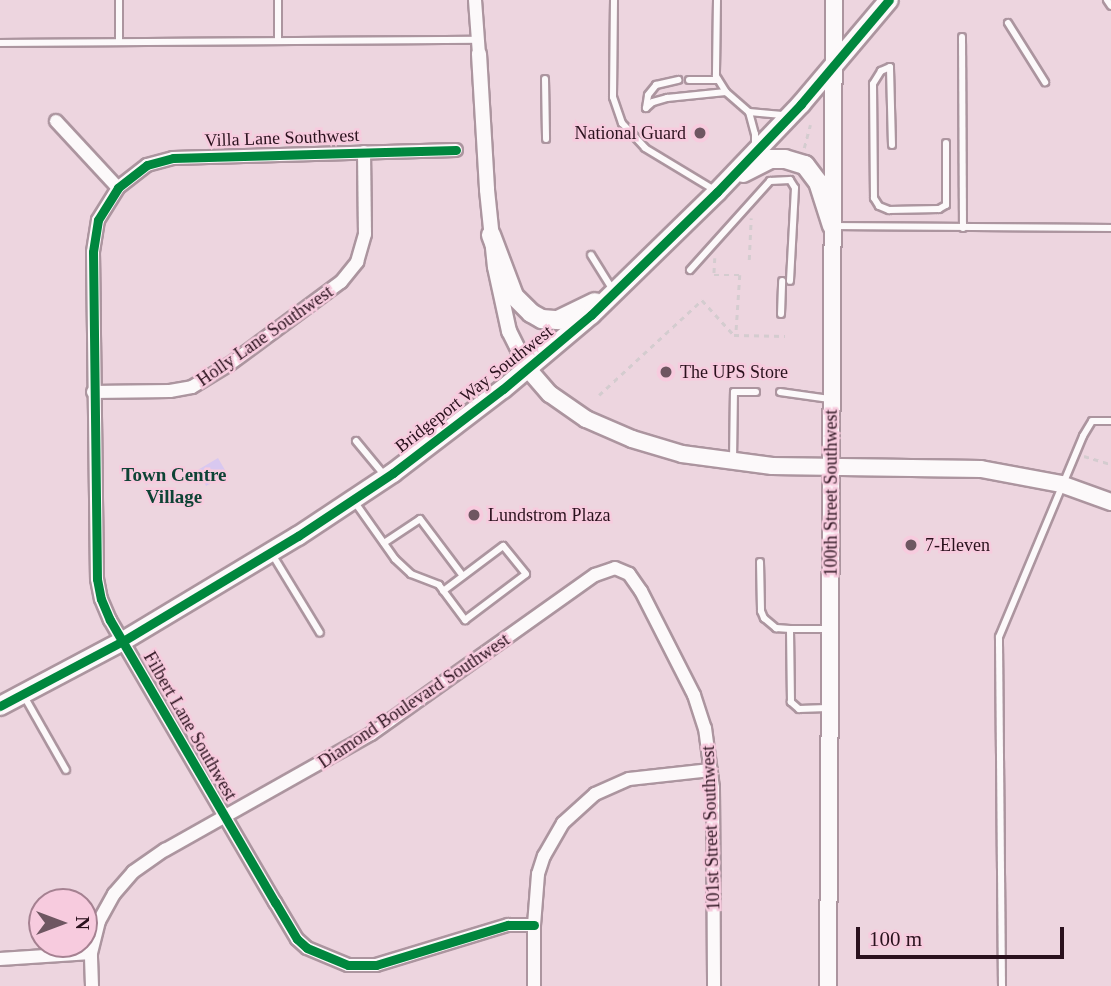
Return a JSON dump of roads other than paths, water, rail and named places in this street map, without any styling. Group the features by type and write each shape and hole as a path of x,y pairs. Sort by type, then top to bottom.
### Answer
{"main road":[{"name":"100th Street Southwest","path":"828,986 834,0"},
{"name":"Bridgeport Way Southwest","path":"0,705 123,641 271,553 386,478 528,369 614,293 718,192 833,67 889,0"},
{"path":"718,192 761,162 785,159 796,161 811,171 818,182 832,226"},
{"path":"491,235 514,296 537,316 558,320 614,293"},
{"path":"528,369 556,399 602,427 682,454 733,463 831,468 981,469 1061,484 1111,502"}],"street":[{"path":"475,0 491,235 504,314 515,346 528,369"},
{"path":"56,121 118,188"},
{"name":"Villa Lane Southwest","path":"118,188 147,165 173,158 456,150"},
{"name":"Holly Lane Southwest","path":"93,392 170,391 192,387 230,364 341,282 357,262 365,234 364,152"},
{"name":"Filbert Lane Southwest","path":"118,188 102,211 94,239 93,392 97,579 105,608 123,641 297,939 307,948 348,965 376,965 508,925 534,925"},
{"name":"101st Street Southwest","path":"618,569 629,574 641,591 694,695 705,728 711,770 714,986"},
{"name":"Diamond Boulevard Southwest","path":"98,930 105,908 133,872 165,850 371,734 595,575 618,569"},
{"path":"534,986 537,886 544,856 564,823 584,802 629,779 711,770"},
{"path":"0,959 28,957"},
{"name":"Diamond Boulevard Southwest","path":"91,958 93,986"}],"lane":[{"path":"119,0 120,42"},
{"path":"278,0 278,41"},
{"path":"614,0 613,97 622,123 645,148 718,192"},
{"path":"717,0 718,80 726,92 749,112 755,134 753,155"},
{"path":"1107,0 1111,5"},
{"path":"1008,23 1045,82"},
{"path":"962,37 963,228"},
{"path":"0,43 278,41 478,47"},
{"path":"892,145 890,67 881,71 873,84 874,198 879,206 889,210 939,209 946,205 946,144"},
{"path":"545,79 546,139"},
{"path":"678,80 656,85 648,95 646,108 653,102 667,98 726,92"},
{"path":"689,80 718,80"},
{"path":"749,112 789,116"},
{"path":"690,270 770,181 790,180 795,194 790,281"},
{"path":"832,226 1111,228"},
{"path":"591,255 614,293"},
{"path":"781,314 782,281"},
{"path":"733,463 734,392 756,392"},
{"path":"780,392 831,399"},
{"path":"1002,986 999,638 1061,484 1092,421 1111,421"},
{"path":"356,441 386,478"},
{"path":"353,500 384,543 411,574 439,585 443,591 467,620 526,576 505,546 443,591"},
{"path":"384,543 419,519 463,576"},
{"path":"271,553 320,633"},
{"path":"760,562 761,611 764,618 776,628 830,629"},
{"path":"790,629 791,702 799,709 830,708"},
{"path":"23,695 66,770"}],"place":[{"name":"National Guard","path":"700,133"},
{"name":"The UPS Store","path":"666,372"},
{"name":"Lundstrom Plaza","path":"474,515"},
{"name":"7-Eleven","path":"911,545"}],"district":[{"name":"Town Centre Village","path":"174,486"}]}
